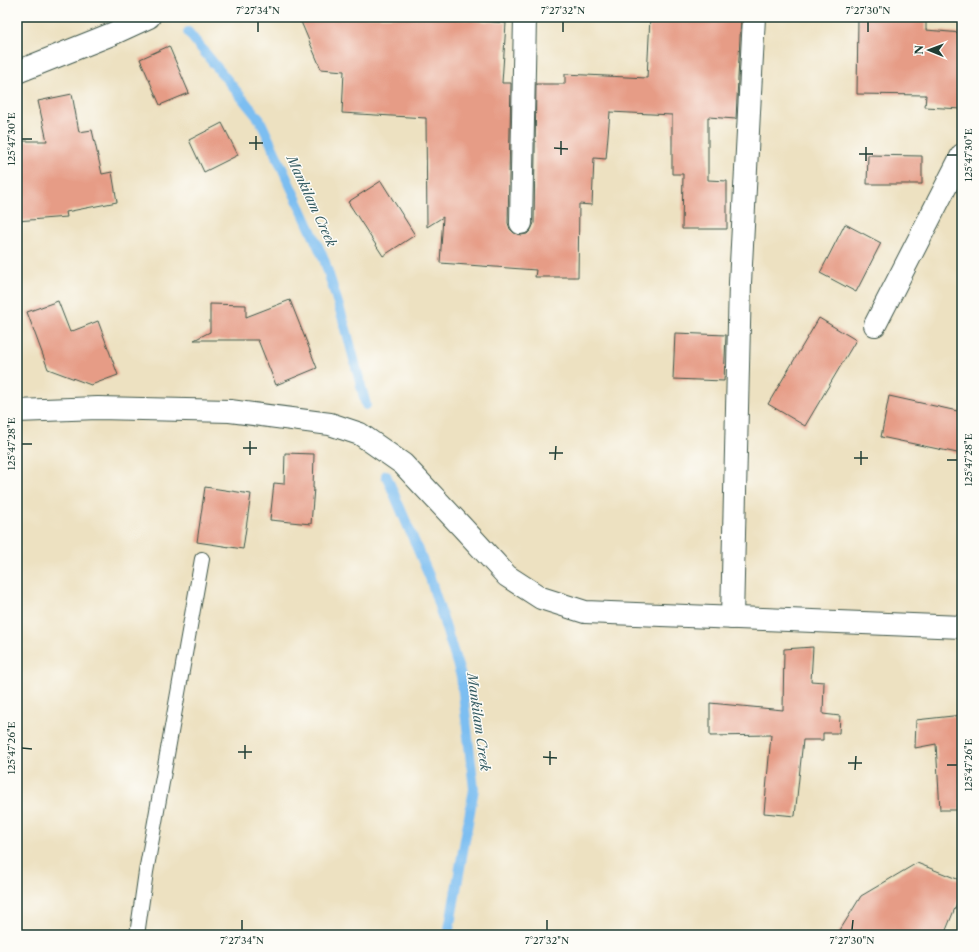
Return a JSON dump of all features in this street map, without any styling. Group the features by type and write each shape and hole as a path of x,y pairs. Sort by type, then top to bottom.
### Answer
{"street":[{"path":"17,72 112,34 149,17"},
{"path":"521,223 525,17"},
{"path":"732,618 740,283 754,17"},
{"path":"875,325 962,155"},
{"path":"17,410 98,408 230,411 330,424 360,434 402,464 464,528 507,576 541,598 585,612 962,627"}],"lane":[{"path":"137,935 146,872 202,559"}],"building":[{"path":"299,17 457,17 457,19 506,23 502,83 511,83 508,223 510,229 514,233 521,235 527,234 531,230 534,223 536,84 565,84 565,74 647,78 650,17 741,17 736,119 708,117 708,180 727,181 727,229 682,229 683,174 672,174 672,115 610,112 606,159 594,158 592,205 579,204 578,277 535,277 536,270 440,263 443,217 427,227 426,118 342,113 344,71 321,69"},
{"path":"858,17 926,17 926,30 962,33 962,109 925,107 926,95 857,94"},
{"path":"169,46 189,93 160,105 140,59"},
{"path":"72,94 79,132 92,130 102,174 112,172 117,202 66,212 67,217 17,221 17,141 47,141 38,101"},
{"path":"222,123 238,155 204,172 189,140"},
{"path":"868,155 922,156 922,184 867,184"},
{"path":"381,181 415,235 383,256 348,202"},
{"path":"845,224 881,243 856,292 820,273"},
{"path":"290,300 317,368 276,385 258,340 194,340 210,332 210,304 246,305 246,317"},
{"path":"58,301 70,332 98,321 118,375 91,385 48,369 27,312"},
{"path":"819,318 856,340 805,426 768,404"},
{"path":"675,333 726,335 724,381 673,379"},
{"path":"889,396 962,412 962,454 881,437"},
{"path":"285,453 314,454 314,488 311,524 270,520 274,483 284,484"},
{"path":"205,487 251,494 243,549 197,542"},
{"path":"813,647 811,681 824,682 823,714 840,716 839,733 823,733 823,740 803,740 795,816 764,813 771,735 710,736 710,703 783,710 784,649"},
{"path":"962,715 962,777 960,777 960,810 940,810 936,744 915,748 916,720"},
{"path":"917,863 962,881 962,891 944,935 837,935 861,896"}],"waterway":[{"name":"Mankilam Creek","path":"188,32 260,120 324,259 346,329 366,405"},
{"name":"Mankilam Creek","path":"386,475 430,578 461,676 474,789 448,935"}]}
